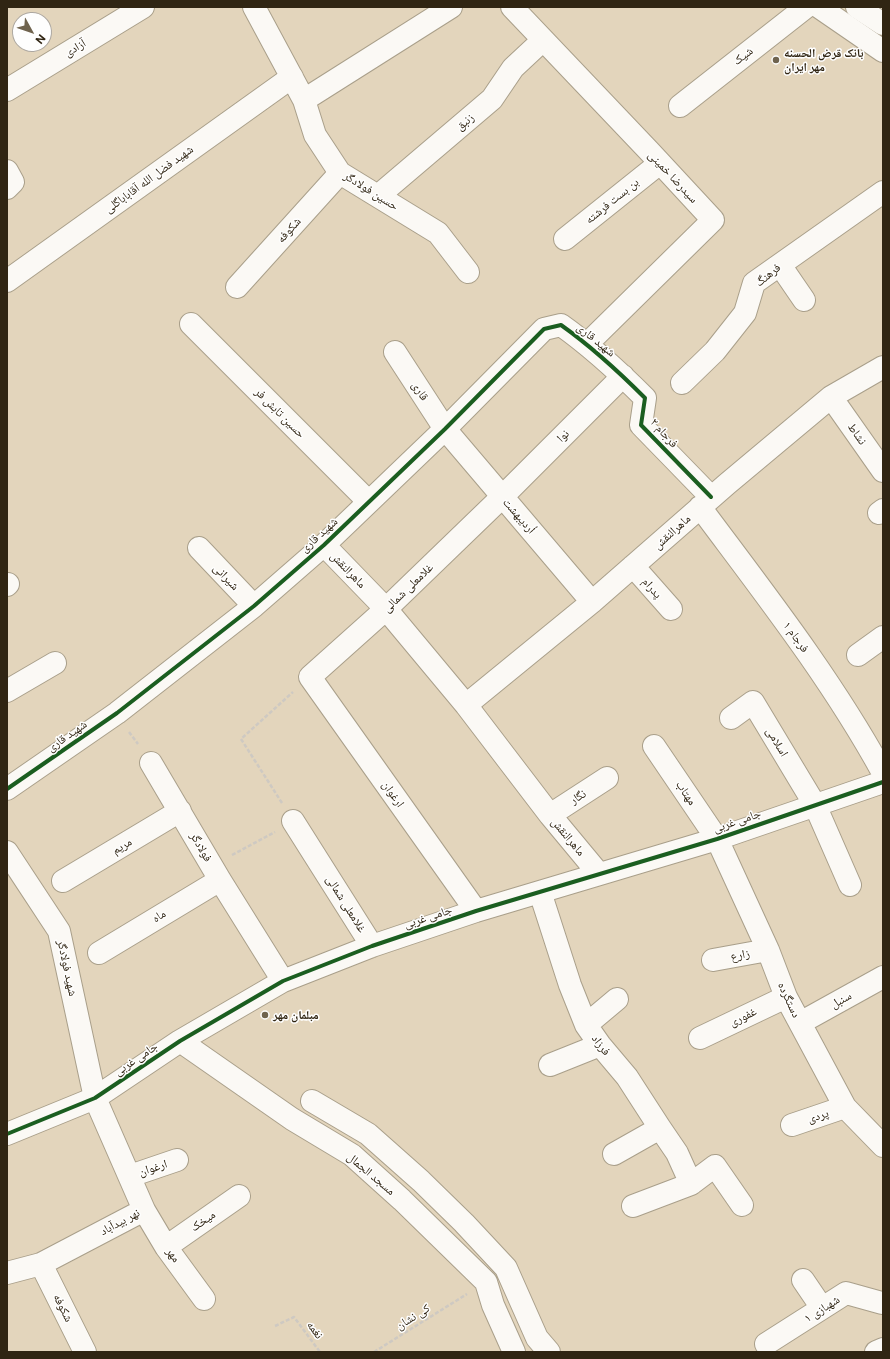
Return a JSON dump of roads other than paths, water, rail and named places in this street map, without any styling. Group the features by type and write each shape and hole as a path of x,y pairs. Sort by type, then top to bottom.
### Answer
{"street":[{"name":"آزادی","path":"7,90 143,7"},
{"name":"حسین فولادگر","path":"254,7 304,100 315,135 340,173 438,233 468,272"},
{"path":"304,100 452,7"},
{"name":"سیدرضا خمینی","path":"512,7 713,220 587,344"},
{"name":"شیک","path":"680,106 806,7"},
{"path":"819,7 882,48"},
{"path":"857,7 883,24"},
{"name":"زنبق","path":"378,196 492,99 513,68 543,40"},
{"name":"شهید فضل الله آقاباباگلی","path":"7,281 292,77"},
{"name":"بن بست فرشته","path":"565,239 660,163"},
{"path":"7,171 13,182 7,188"},
{"name":"شکوفه","path":"237,287 340,173"},
{"name":"فرهنگ","path":"682,383 715,351 745,313 754,283 883,192"},
{"path":"780,265 804,300"},
{"name":"حسین تابش فر","path":"191,324 369,502"},
{"name":"شهید قاری","path":"7,789 117,714 254,606 324,545 445,429 544,329 561,325 587,344 624,376"},
{"name":"قاری","path":"395,352 445,429"},
{"name":"ماهرالنقش","path":"466,705 592,602 706,502 831,397 883,367"},
{"name":"نوا","path":"502,496 624,376"},
{"name":"فرجام ۲","path":"624,376 645,398 641,426 706,502"},
{"name":"نشاط","path":"831,397 883,471"},
{"name":"اُردیبهشت","path":"445,429 592,602"},
{"name":"غلامعلی شمالی","path":"310,677 386,609 502,496"},
{"name":"فرجام ۱","path":"706,502 862,735 883,773"},
{"name":"ماهرالنقش","path":"324,545 386,609 466,705 550,815 598,874"},
{"name":"شیرانی","path":"199,548 254,606"},
{"name":"پدرام","path":"633,566 670,609"},
{"path":"858,655 883,637"},
{"path":"7,691 55,663"},
{"name":"ارغوان","path":"310,677 476,911"},
{"name":"اسلامی","path":"731,718 753,702 815,805"},
{"name":"مهتاب","path":"654,746 717,839"},
{"name":"فولادگر","path":"151,763 216,873 283,981"},
{"name":"نگار","path":"550,815 607,778"},
{"name":"جامی غربی","path":"7,1134 95,1098 180,1041 283,981 372,946 476,911 717,839 883,782"},
{"path":"815,805 850,885"},
{"name":"مریم","path":"63,882 180,812"},
{"name":"غلامعلی شمالی","path":"293,821 372,946"},
{"name":"دستگرده","path":"717,839 768,950 786,996 845,1107 883,1146"},
{"name":"شهید فولادگر","path":"7,852 14,879 59,931 95,1098"},
{"name":"ماه","path":"99,953 216,873"},
{"name":"فرزاد","path":"540,892 570,985 586,1025 626,1077 677,1153 692,1184"},
{"name":"زارع","path":"713,960 768,950"},
{"name":"سنبل","path":"800,1022 883,977"},
{"name":"غفوری","path":"700,1038 786,996"},
{"path":"586,1025 617,999"},
{"name":"مسجد الجمال","path":"180,1041 292,1119 352,1156 402,1200 486,1282 493,1305 514,1352"},
{"path":"550,1064 600,1045"},
{"name":"نهر بیدآباد","path":"7,1274 41,1264 144,1210 95,1098"},
{"path":"312,1101 368,1134 421,1181 464,1223 506,1268 543,1345 517,1352"},
{"name":"پردی","path":"792,1124 845,1107"},
{"path":"614,1154 660,1128"},
{"name":"ارغوان","path":"130,1176 177,1160"},
{"path":"633,1206 692,1184 715,1166 742,1205"},
{"name":"میخک","path":"166,1247 239,1196"},
{"name":"مهر","path":"144,1210 166,1247 204,1299"},
{"name":"شکوفه","path":"41,1264 85,1352"},
{"path":"803,1280 822,1308"},
{"name":"شهبازی ۱","path":"766,1344 846,1293 883,1303"},
{"path":"876,1352 883,1349"}],"place":[{"name":"بانک قرض الحسنه مهر ایران","path":"776,60"},
{"name":"مبلمان مهر","path":"265,1015"}]}
